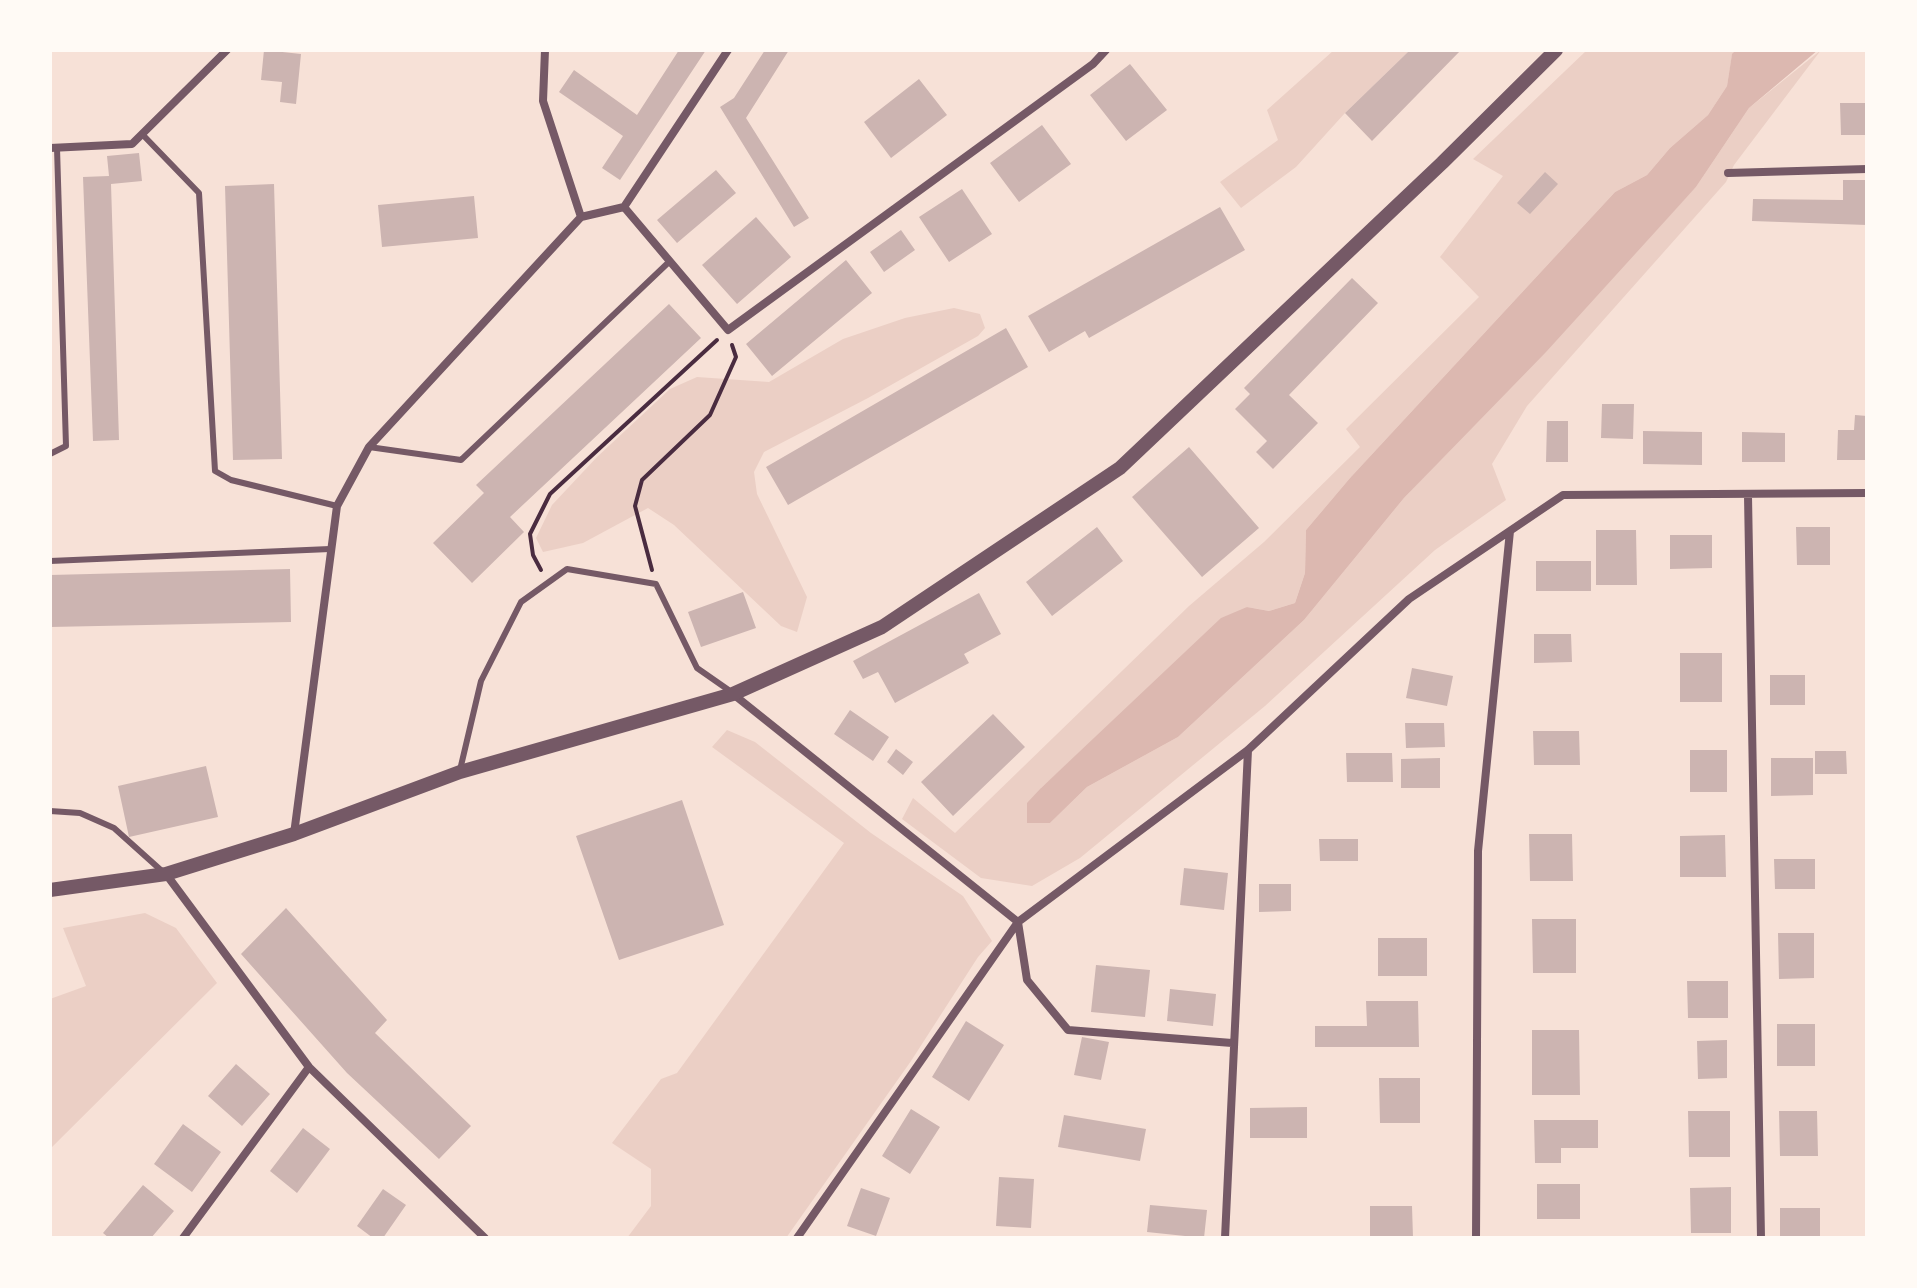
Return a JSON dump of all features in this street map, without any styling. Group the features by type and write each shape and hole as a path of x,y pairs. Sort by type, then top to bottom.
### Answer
{"street":[{"path":"54,148 132,144 227,50"},
{"path":"545,50 543,101 581,217"},
{"path":"294,834 337,506 369,447 581,217 624,207 728,50"},
{"path":"624,207 728,330 851,237 1093,64 1106,50"},
{"path":"50,890 166,874 294,834 460,772 733,694 882,627 1120,468 1442,163 1556,50"},
{"path":"1728,173 1867,169"},
{"path":"797,1238 1018,922 1248,750 1409,599 1563,495 1867,493"},
{"path":"1748,496 1761,1238"},
{"path":"1476,1238 1478,851 1510,531"},
{"path":"733,694 1018,922 1027,980 1068,1030 1232,1043"},
{"path":"1225,1238 1248,750"},
{"path":"166,874 309,1067 485,1238"},
{"path":"183,1238 309,1067"}],"lane":[{"path":"142,134 199,193 215,471 231,480 337,506"},
{"path":"50,454 66,446 54,148"},
{"path":"369,447 461,460 670,261"},
{"path":"50,561 330,549"},
{"path":"460,772 481,681 521,602 567,569 656,584 697,668 733,694"},
{"path":"50,811 80,813 114,828 166,874"}],"path":[{"path":"549,582 533,555 530,534 550,494 728,330 736,357 710,415 642,480 635,506 656,584"}],"shaded area":[{"path":"1334,50 1410,50 1345,113 1296,167 1241,208 1220,182 1278,140 1267,110"},
{"path":"1587,50 1736,50 1732,55 1727,86 1708,115 1670,148 1647,175 1615,192 1350,478 1306,530 1305,573 1295,603 1269,611 1247,607 1117,719 1041,788 1050,823 1087,787 1178,737 1304,620 1404,498 1696,187 1749,108 1821,50 1734,165 1726,182 1527,406 1492,464 1506,500 1435,550 1265,706 1080,858 1032,886 981,878 902,819 913,798 955,833 1189,606 1264,542 1360,447 1346,429 1479,297 1440,257 1503,176 1473,159"},
{"path":"1736,50 1818,50 1749,108 1696,187 1546,352 1404,498 1304,620 1178,737 1087,787 1050,823 1027,823 1027,803 1041,788 1221,618 1247,607 1269,611 1295,603 1305,573 1306,530 1350,478 1615,192 1647,175 1670,148 1708,115 1727,86 1732,54"},
{"path":"954,308 980,314 985,328 978,336 868,398 764,452 754,472 757,494 807,597 797,632 781,626 674,525 648,508 583,543 543,552 536,538 552,505 597,457 670,389 697,377 769,382 843,339 905,318"},
{"path":"727,730 755,742 871,833 963,896 992,941 786,1238 627,1238 651,1206 651,1169 612,1143 661,1079 677,1073 844,843 712,747"},
{"path":"145,913 176,928 217,983 50,1149 50,999 86,986 63,928"}],"building":[{"path":"264,50 301,54 296,104 280,102 282,82 261,80"},
{"path":"679,50 706,50 620,180 602,168 623,136 559,92 574,70 637,115"},
{"path":"765,50 789,50 746,118 809,218 794,227 720,107 734,98"},
{"path":"1410,50 1461,50 1372,141 1345,113"},
{"path":"1130,64 1167,110 1126,141 1090,95"},
{"path":"919,79 947,115 891,158 864,122"},
{"path":"1840,103 1867,103 1867,135 1841,135"},
{"path":"1042,125 1071,164 1019,202 990,163"},
{"path":"139,153 142,181 111,184 119,440 93,441 83,177 109,176 107,156"},
{"path":"716,170 736,193 677,243 657,220"},
{"path":"1545,172 1558,184 1530,214 1517,203"},
{"path":"1843,180 1867,180 1867,225 1752,221 1753,199 1843,200"},
{"path":"274,184 282,459 233,460 225,186"},
{"path":"962,189 992,234 949,262 919,217"},
{"path":"474,196 478,238 382,247 378,205"},
{"path":"1220,207 1245,250 1089,338 1085,331 1049,352 1028,316"},
{"path":"756,217 791,257 737,304 702,265"},
{"path":"901,230 915,250 884,272 870,252"},
{"path":"846,260 872,293 772,376 746,344"},
{"path":"1352,278 1378,303 1289,395 1318,423 1273,469 1256,452 1267,441 1235,409 1250,394 1244,388"},
{"path":"669,304 701,338 510,517 524,532 472,583 433,543 484,493 476,485"},
{"path":"1006,328 1028,367 788,505 766,467"},
{"path":"1602,404 1634,404 1633,439 1601,438"},
{"path":"1855,415 1867,416 1867,460 1837,460 1838,430 1854,430"},
{"path":"1547,421 1568,421 1568,462 1546,462"},
{"path":"1643,431 1702,432 1702,465 1643,464"},
{"path":"1742,432 1785,433 1785,462 1742,462"},
{"path":"1189,447 1259,528 1202,577 1132,497"},
{"path":"1097,527 1123,561 1052,616 1026,582"},
{"path":"1796,527 1830,527 1830,565 1797,565"},
{"path":"1596,530 1636,530 1637,585 1596,585"},
{"path":"1670,535 1712,535 1712,568 1670,569"},
{"path":"1536,561 1591,561 1591,591 1536,591"},
{"path":"290,569 291,622 50,627 50,575"},
{"path":"743,592 756,628 701,647 688,612"},
{"path":"979,593 1001,634 964,654 969,663 895,703 878,672 863,679 853,661"},
{"path":"1534,634 1571,634 1572,662 1534,663"},
{"path":"1680,653 1722,653 1722,702 1680,702"},
{"path":"1412,668 1453,676 1447,706 1406,698"},
{"path":"1770,675 1805,675 1805,705 1770,705"},
{"path":"850,710 889,737 873,761 834,734"},
{"path":"993,714 1025,747 953,816 921,782"},
{"path":"1405,723 1444,723 1445,747 1406,748"},
{"path":"1533,731 1579,731 1580,765 1534,765"},
{"path":"896,749 913,762 903,775 887,762"},
{"path":"1690,750 1727,750 1727,792 1690,792"},
{"path":"1815,751 1846,751 1847,774 1815,774"},
{"path":"1346,753 1392,753 1393,782 1347,782"},
{"path":"1440,758 1440,788 1401,788 1401,759"},
{"path":"1771,758 1813,758 1813,795 1771,796"},
{"path":"206,766 218,817 129,837 118,786"},
{"path":"682,800 724,925 619,960 576,836"},
{"path":"1529,834 1572,834 1573,881 1530,881"},
{"path":"1725,835 1726,877 1680,877 1680,836"},
{"path":"1319,839 1358,839 1358,861 1320,861"},
{"path":"1774,859 1815,859 1815,889 1775,889"},
{"path":"1184,868 1228,873 1224,910 1180,905"},
{"path":"1259,884 1291,884 1291,911 1259,912"},
{"path":"286,908 387,1020 375,1033 471,1126 439,1159 347,1073 241,954"},
{"path":"1532,919 1576,919 1576,973 1533,973"},
{"path":"1778,933 1814,933 1814,978 1779,979"},
{"path":"1378,938 1427,938 1427,976 1378,976"},
{"path":"1096,965 1150,970 1145,1017 1091,1012"},
{"path":"1687,981 1728,981 1728,1018 1688,1018"},
{"path":"1170,989 1216,994 1213,1026 1167,1021"},
{"path":"1366,1001 1418,1001 1419,1047 1315,1047 1315,1026 1367,1026"},
{"path":"966,1021 1004,1045 969,1101 932,1077"},
{"path":"1777,1024 1815,1024 1815,1066 1777,1066"},
{"path":"1532,1030 1579,1030 1580,1095 1532,1095"},
{"path":"1082,1037 1109,1042 1101,1080 1074,1075"},
{"path":"1727,1040 1727,1078 1698,1079 1697,1041"},
{"path":"236,1064 270,1094 242,1126 208,1096"},
{"path":"1379,1078 1420,1078 1420,1123 1380,1123"},
{"path":"1307,1107 1307,1138 1250,1138 1250,1108"},
{"path":"911,1109 940,1127 910,1174 882,1156"},
{"path":"1688,1111 1730,1111 1730,1157 1689,1157"},
{"path":"1779,1111 1817,1111 1818,1156 1780,1156"},
{"path":"1064,1115 1146,1129 1140,1161 1058,1147"},
{"path":"1534,1120 1598,1120 1598,1148 1561,1148 1561,1163 1535,1163"},
{"path":"183,1124 221,1152 192,1192 154,1164"},
{"path":"303,1128 330,1149 297,1193 270,1171"},
{"path":"999,1177 1034,1179 1031,1228 996,1226"},
{"path":"1537,1184 1580,1184 1580,1219 1537,1219"},
{"path":"143,1185 174,1211 151,1238 109,1238 103,1233"},
{"path":"1731,1187 1731,1233 1691,1233 1690,1188"},
{"path":"861,1188 890,1198 876,1236 847,1226"},
{"path":"383,1189 406,1205 383,1238 373,1238 357,1226"},
{"path":"1150,1205 1207,1210 1204,1238 1147,1232"},
{"path":"1370,1206 1412,1206 1413,1238 1370,1238"},
{"path":"1780,1208 1820,1208 1820,1238 1780,1238"}]}
